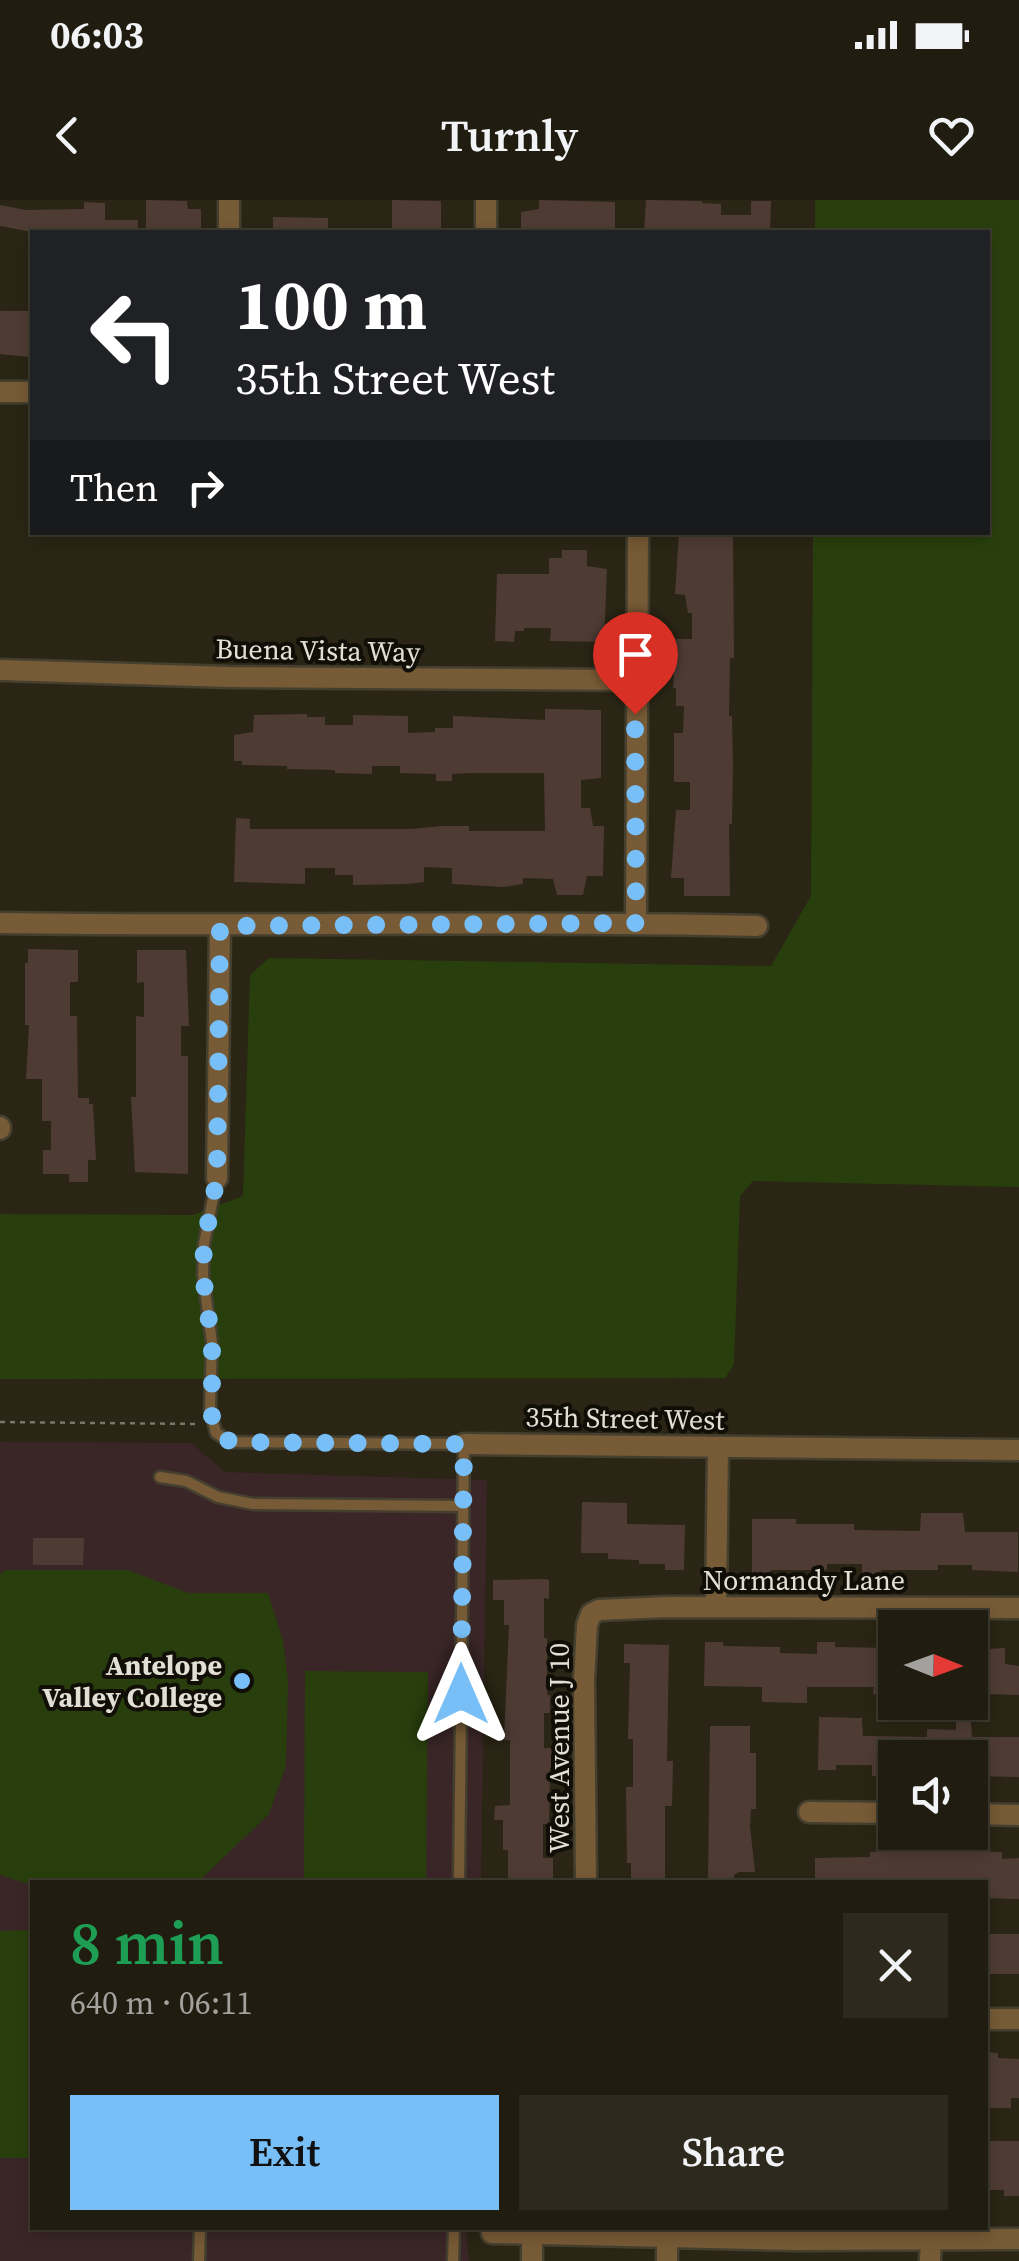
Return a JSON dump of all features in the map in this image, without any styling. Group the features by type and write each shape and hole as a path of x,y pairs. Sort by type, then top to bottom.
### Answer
{"street":[{"path":"229,230 230,200"},
{"path":"486,200 486,230"},
{"path":"0,392 30,392"},
{"path":"636,923 638,535"},
{"name":"Buena Vista Way","path":"0,670 230,677 635,680"},
{"path":"0,923 758,926"},
{"path":"217,1178 220,926"},
{"name":"35th Street West","path":"464,1444 1019,1450"},
{"path":"716,1607 718,1446"},
{"name":"Normandy Lane","path":"591,1614 598,1610 716,1607 1019,1608"},
{"name":"West Avenue J 10","path":"586,1880 584,1680 591,1614"},
{"path":"809,1812 878,1813"},
{"path":"988,1814 1019,1815"},
{"path":"988,2019 1019,2019"},
{"path":"492,2234 667,2235 794,2251 931,2239 1019,2239"},
{"path":"532,2235 532,2261"},
{"path":"667,2235 667,2261"},
{"path":"930,2261 931,2239"}],"lane":[{"path":"212,1424 212,1344 203,1275 204,1244 217,1178"},
{"name":"35th Street West","path":"212,1424 216,1433 231,1442 464,1444"},
{"path":"459,1880 464,1444"},
{"path":"160,1478 186,1480 218,1497 253,1504 463,1506"},
{"path":"199,2261 200,2230"},
{"path":"453,2261 454,2230"}],"path":[{"path":"0,1422 212,1424"}],"shaded area":[{"name":"Antelope Valley College","path":"0,1442 191,1443 225,1472 487,1480 481,1880 30,1880 30,2230 466,2230 469,2261 0,2261"}],"green space":[{"path":"815,200 1019,200 1019,1187 753,1181 740,1196 734,1365 725,1378 0,1379 0,1214 193,1215 243,1196 250,975 269,958 771,966 811,896 813,535 990,535 990,230 815,230"},
{"path":"5,1570 128,1570 188,1593 268,1593 283,1641 288,1680 286,1765 269,1814 201,1879 30,1880 30,1884 0,1875 0,1574"},
{"path":"305,1671 428,1672 426,1880 304,1880"},
{"path":"30,1930 30,2158 0,2158 0,1931"}],"building":[{"path":"146,200 187,201 188,209 201,209 201,230 146,230"},
{"path":"392,200 441,201 441,230 392,230"},
{"path":"539,200 615,202 615,230 521,230 521,212 539,209"},
{"path":"646,200 721,204 721,215 751,215 751,201 771,201 770,230 644,230"},
{"path":"84,202 105,203 105,220 138,220 138,230 30,232 0,226 0,205 26,210 84,209"},
{"path":"273,217 328,218 328,230 273,230"},
{"path":"0,311 28,311 29,357 0,354"},
{"path":"679,535 733,535 730,896 684,896 684,878 671,878 676,810 690,810 690,782 674,782 674,733 683,733 684,706 676,706 673,688 676,639 692,639 692,613 688,613 685,595 675,594"},
{"path":"562,550 587,550 587,566 607,569 604,642 550,641 551,628 524,628 515,631 514,642 495,641 497,574 549,574 549,558 562,558"},
{"path":"545,709 601,710 601,778 581,780 581,808 590,808 593,826 604,826 603,876 587,876 583,895 557,895 553,879 523,878 523,884 504,887 452,884 452,868 424,867 424,882 406,884 353,885 353,875 335,875 335,868 305,868 305,884 234,882 236,818 250,819 250,829 469,826 469,831 545,831 544,773 452,774 452,781 436,781 436,774 400,773 400,766 372,766 372,774 242,765 242,761 234,761 234,735 253,732 254,715 307,714 325,717 325,725 353,725 353,715 408,716 408,733 453,728 453,716 545,720"},
{"path":"28,949 78,950 78,982 70,982 70,1016 77,1016 78,1098 89,1098 89,1104 93,1104 96,1160 88,1160 88,1182 69,1182 69,1174 43,1174 43,1150 51,1150 51,1121 42,1121 42,1079 26,1079"},
{"path":"137,950 186,950 189,1026 181,1026 181,1056 188,1056 188,1174 135,1172 131,1097 136,1097 136,1016 144,1017 144,982 137,983"},
{"path":"582,1502 627,1503 627,1524 685,1525 684,1570 665,1570 665,1564 639,1564 639,1560 608,1559 608,1553 581,1553"},
{"path":"921,1513 963,1513 965,1532 1018,1532 1018,1572 938,1565 938,1570 881,1570 881,1575 862,1575 862,1564 827,1564 827,1570 752,1574 752,1519 854,1524 854,1530 920,1531"},
{"path":"33,1538 84,1538 83,1565 33,1565"},
{"path":"493,1580 549,1580 549,1599 544,1598 544,1638 550,1713 544,1713 544,1748 555,1748 555,1768 550,1768 549,1824 543,1824 543,1858 553,1858 553,1878 547,1880 508,1880 503,1820 494,1820 495,1806 510,1805 510,1740 504,1740 509,1625 504,1625 504,1600 493,1600"},
{"path":"705,1642 780,1647 780,1653 817,1654 817,1642 835,1642 835,1647 878,1648 878,1694 873,1694 874,1687 807,1687 807,1703 762,1702 762,1687 704,1686"},
{"path":"624,1644 669,1645 667,1761 673,1761 672,1806 665,1806 665,1880 631,1880 631,1863 627,1863 626,1787 633,1787 633,1739 628,1739 630,1663 624,1663"},
{"path":"1005,1648 1005,1664 1019,1666 1019,1695 988,1694 988,1649"},
{"path":"819,1717 862,1718 863,1736 927,1737 927,1729 956,1730 956,1720 971,1720 972,1737 1019,1737 1019,1777 988,1776 988,1740 878,1740 878,1776 872,1776 872,1765 836,1765 836,1770 818,1770"},
{"path":"710,1726 750,1726 750,1753 756,1753 756,1809 751,1809 750,1826 755,1872 739,1872 734,1880 708,1880"},
{"path":"870,1852 1002,1852 1002,1859 1019,1858 1019,1899 988,1898 988,1880 815,1880 815,1858 870,1857"},
{"path":"988,1934 1019,1934 1019,1974 988,1974"},
{"path":"988,2052 998,2053 998,2058 1019,2059 1019,2098 1011,2098 1011,2108 988,2108"},
{"path":"988,2141 1019,2141 1019,2196 1004,2196 1004,2190 988,2190"}],"place":[{"name":"Antelope Valley College","path":"242,1681"}],"route":[{"path":"461,1694 464,1444 231,1442 216,1433 212,1424 212,1344 203,1275 204,1244 217,1178 220,926 636,923 635,714"}]}
